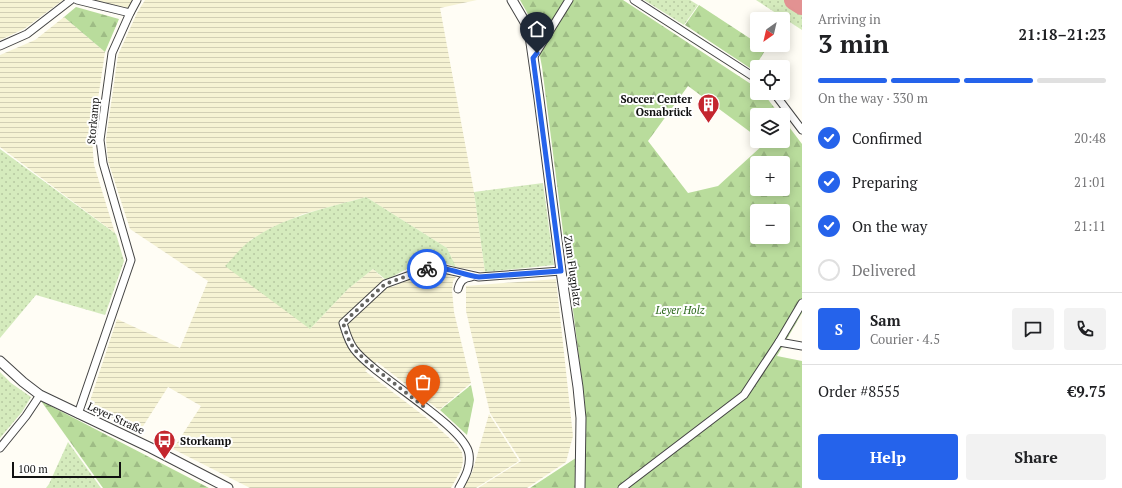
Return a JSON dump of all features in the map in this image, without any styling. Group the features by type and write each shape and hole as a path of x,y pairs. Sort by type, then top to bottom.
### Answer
{"street":[{"path":"0,46 27,34 71,0"},
{"path":"76,0 130,13"},
{"name":"Storkamp","path":"78,414 131,260 103,163 100,140 112,53 137,0"},
{"name":"Zum Flugplatz","path":"512,0 529,29 578,387 581,418 580,488"},
{"path":"533,58 569,0"},
{"path":"634,0 750,75"},
{"path":"779,100 802,130"},
{"path":"459,488 467,473 470,461 467,447 463,440 435,415 368,363 354,349 348,338 343,323 385,284 412,273 439,268 472,276"},
{"path":"458,289 460,282 465,277 487,277 561,271"},
{"path":"622,488 744,395 779,342 802,303"},
{"path":"779,342 802,346"},
{"name":"Leyer Straße","path":"0,361 40,395 157,451 228,488"},
{"path":"0,448 26,416 40,395"}],"shaded area":[{"path":"0,0 63,0 24,29 0,40"},
{"path":"95,0 133,0 128,8"},
{"path":"145,0 477,0 440,8 474,192 485,272 456,267 447,248 366,197 303,214 273,227 250,240 310,329 348,289 373,269 392,287 420,275 439,272 456,277 453,281 452,290 454,312 471,383 439,410 377,362 365,371 432,422 456,444 462,452 463,461 461,470 451,488 250,488 173,449 201,406 168,387 140,431 88,407 117,319 180,348 208,281 130,229 108,161 106,139 118,55 137,13"},
{"path":"64,17 105,52 92,139 94,165 115,233 0,147 0,55 35,40"},
{"path":"556,279 573,436 566,462 527,488 478,488 521,461 490,413 466,311 466,286"},
{"path":"489,414 519,461 476,488 463,488 472,473"}],"green space":[{"name":"Leyer Holz","path":"520,0 623,0 750,83 750,100 768,100 775,108 750,108 750,132 688,86 648,141 688,193 718,186 750,157 750,196 790,196 790,156 751,156 760,148 790,148 790,128 802,144 802,313 777,356 802,361 802,488 530,488 585,452 585,404 542,67 534,25"},
{"path":"644,0 690,0 698,5 684,25"},
{"path":"756,0 787,0 802,10 802,30 790,22 790,12 774,12"},
{"path":"699,5 750,38 750,52 764,52 759,60 750,60 750,68 685,25"},
{"path":"76,7 119,19 105,52 64,17"},
{"path":"0,149 116,234 124,261 105,315 36,295 0,338"},
{"path":"543,183 554,265 485,272 474,192"},
{"path":"366,197 447,248 456,267 436,260 420,262 386,280 373,269 348,289 310,329 225,266 247,243 278,225 321,209"},
{"path":"0,372 11,383 31,397 22,412 0,438"},
{"path":"471,385 474,400 467,435 440,410"},
{"path":"41,401 209,488 103,488"},
{"path":"68,442 101,488 46,488"}],"taxiway":[{"path":"794,0 802,5"}],"way so far":[{"path":"423,406 368,363 354,349 348,338 343,323 385,284 412,273 427,269"}],"place":[{"name":"Soccer Center Osnabrück","path":"708,124"},
{"name":"Storkamp","path":"164,460"}],"route":[{"path":"427,269 439,268 479,277 561,271 533,58 537,53"}]}
